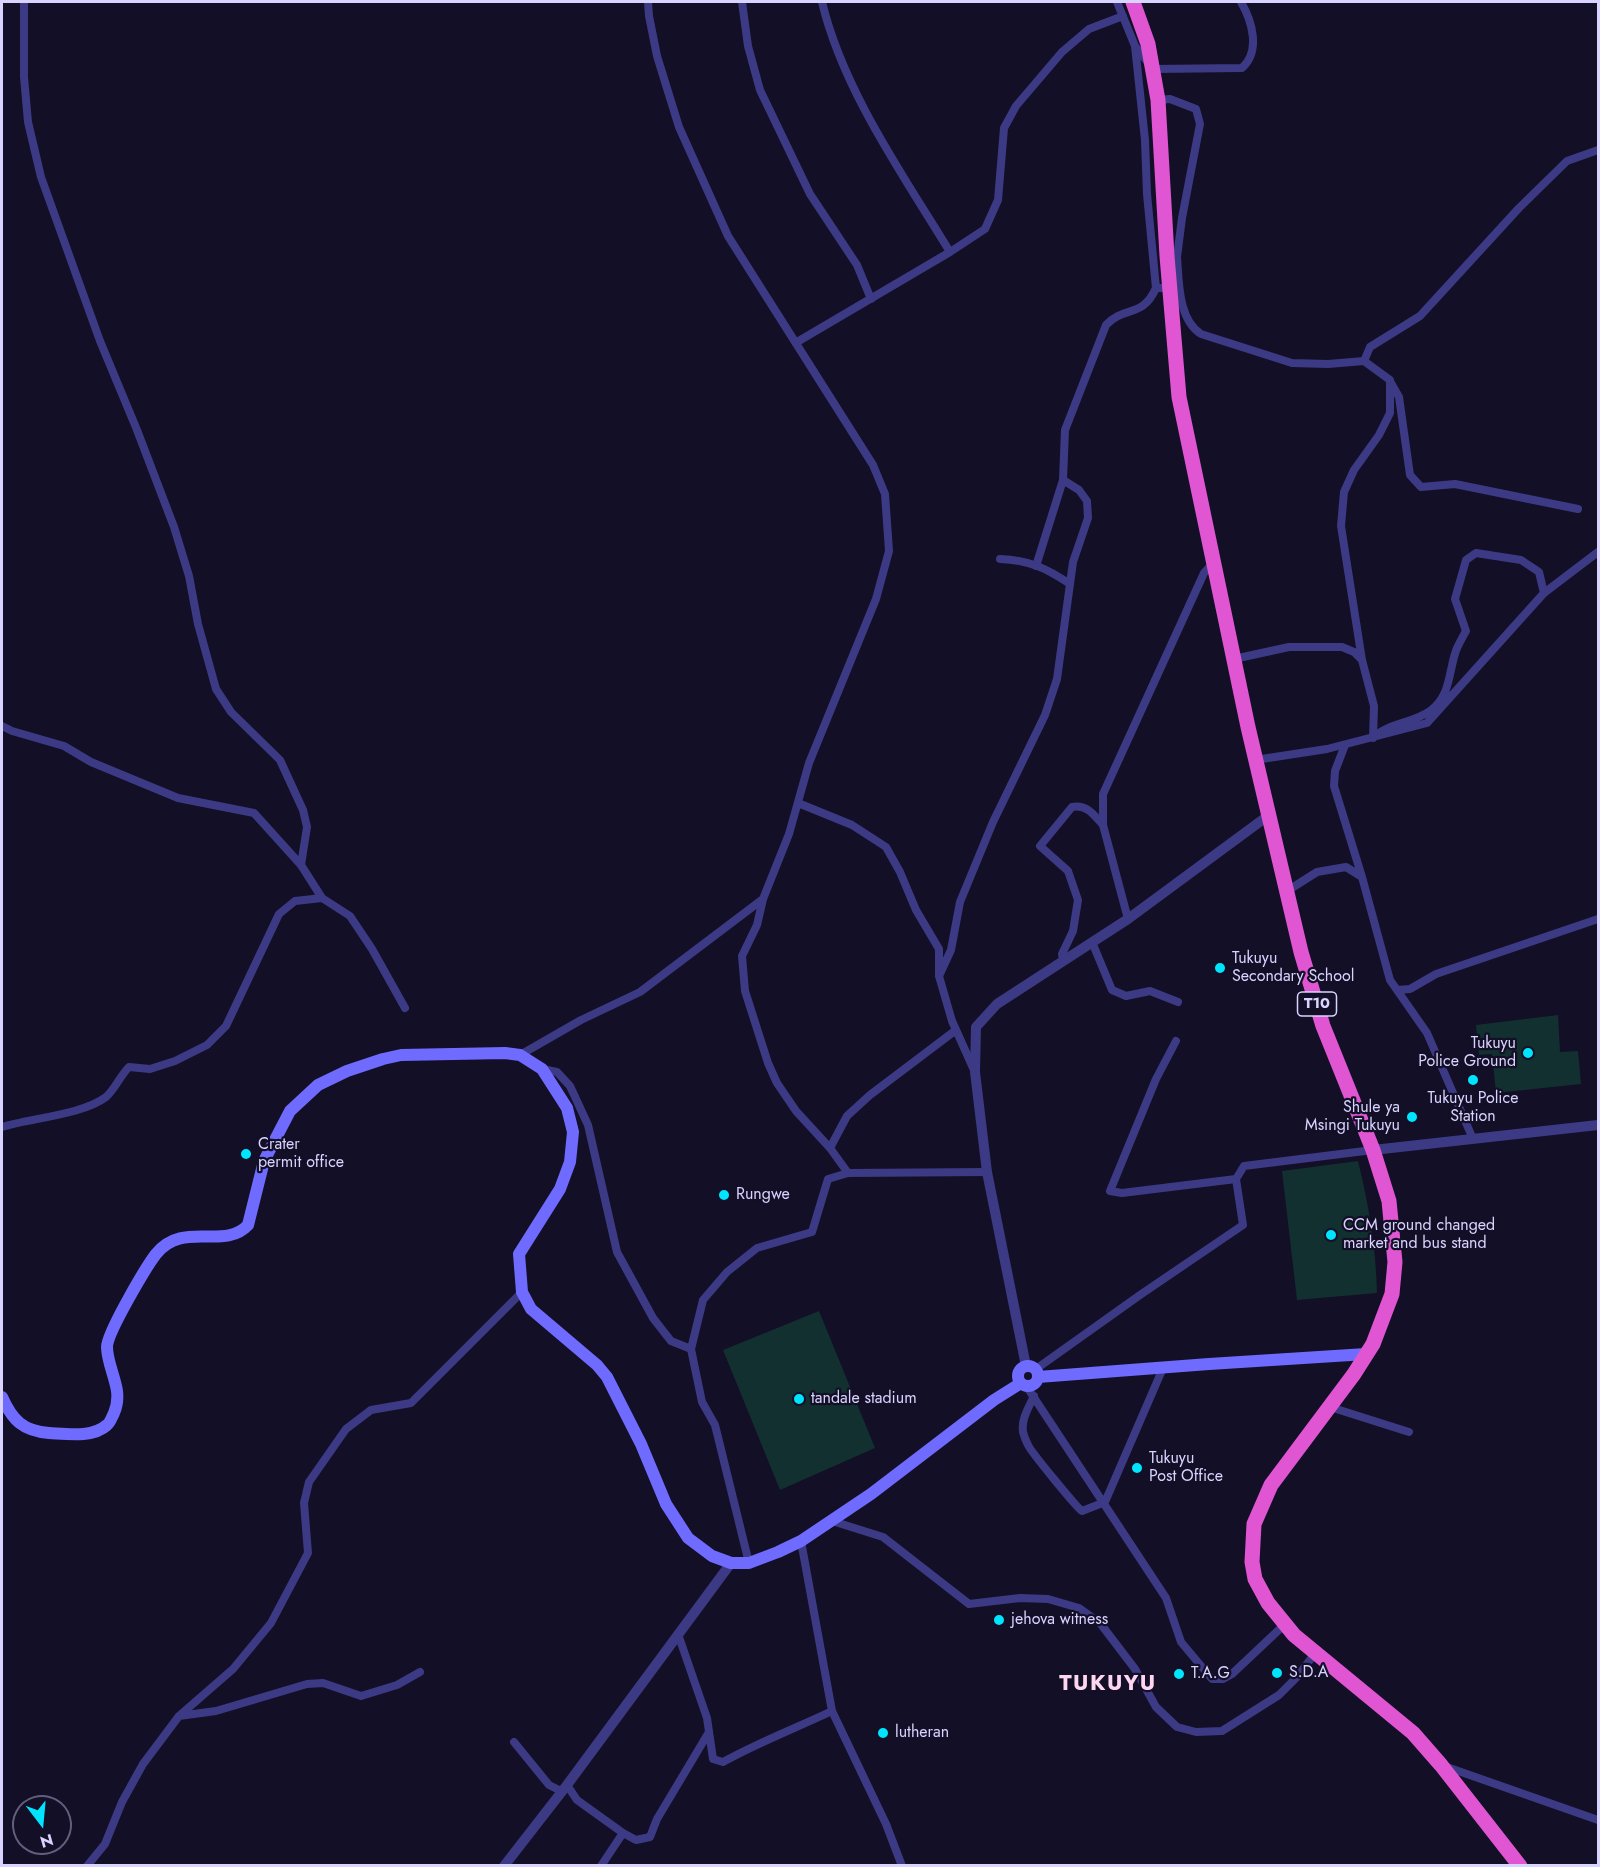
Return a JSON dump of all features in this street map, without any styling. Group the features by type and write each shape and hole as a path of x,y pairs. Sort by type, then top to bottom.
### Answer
{"highway":[{"name":"T10","path":"1133,2 1148,44 1158,100 1172,257 1163,288 1179,397 1255,760 1301,952 1323,1026 1373,1150 1389,1201 1395,1262 1392,1294 1373,1344 1330,1407 1271,1485 1254,1524 1252,1562 1255,1579 1268,1604 1284,1625 1413,1733 1520,1866"}],"main road":[{"path":"2,1397 9,1415 36,1432 90,1433 108,1425 117,1407 118,1394 107,1346 115,1323 157,1252 173,1241 188,1235 230,1236 241,1233 248,1225 264,1161 290,1111 318,1085 347,1071 401,1055 505,1053 520,1055 542,1069 567,1108 573,1132 570,1162 560,1189 519,1254 522,1292 531,1309 597,1365 607,1377 641,1444 666,1504 688,1538 712,1556 731,1563 749,1563 801,1540 871,1494 994,1400 1033,1385 1034,1371"},
{"path":"1027,1389 1018,1375 1021,1369 1034,1371 1163,1368 1366,1354"}],"street":[{"path":"24,2 24,77 28,122 42,177 100,341 138,430 174,527 189,576 198,624 216,689 231,712 280,760 303,810 307,827 301,865"},
{"path":"648,2 657,56 679,127 728,236 873,465 885,494 889,551 876,599 809,764 789,834 763,899 757,925 742,956 745,991 768,1063 777,1083 796,1111 830,1148 848,1173"},
{"path":"741,2 748,46 760,90 810,194 857,265 871,298"},
{"path":"822,2 829,31 877,131 950,252"},
{"path":"1036,566 1063,480 1065,430 1106,325 1115,315 1140,310 1163,288 1147,195 1145,147 1135,46 1117,2"},
{"path":"1135,46 1153,69 1242,68 1250,60 1254,48 1248,14 1241,2"},
{"path":"797,342 985,229 998,200 1004,128 1016,106 1062,52 1089,29 1123,16"},
{"path":"1158,100 1170,99 1196,109 1200,124 1172,257 1191,327 1201,334 1292,363 1328,364 1364,361 1390,380 1399,397 1410,475 1420,487 1455,484 1578,509"},
{"path":"1145,147 1161,146"},
{"path":"1364,361 1370,347 1420,316 1519,208 1568,161 1599,150"},
{"path":"1373,738 1374,706 1362,660 1341,526 1344,492 1354,470 1379,435 1390,413 1390,380"},
{"path":"939,976 951,950 960,902 993,822 1045,715 1058,678 1073,562 1088,518 1087,501 1079,490 1063,480"},
{"path":"1255,760 1345,745 1427,723 1544,592 1599,552"},
{"path":"1373,738 1383,729 1410,721 1431,710 1447,690 1456,649 1466,631 1455,599 1466,560 1476,553 1521,560 1539,572 1544,592"},
{"path":"1000,559 1021,560 1052,572 1070,584"},
{"path":"1128,919 1103,825 1103,794 1204,573 1215,562"},
{"path":"1234,659 1289,647 1342,647 1354,652 1362,660"},
{"path":"2,726 64,746 91,762 178,798 254,813 301,865 322,898 350,916 372,949 405,1008"},
{"path":"1345,745 1335,771 1334,786 1390,980 1427,1033 1473,1139"},
{"path":"798,803 852,825 886,847 900,872 915,910 939,949 939,976 956,1030 975,1072"},
{"path":"1063,961 1062,954 1073,931 1078,900 1068,871 1040,846 1072,807 1088,809 1103,825"},
{"path":"1269,815 1128,919 997,1005 976,1027 975,1072 987,1172 1034,1371 1243,1225 1236,1179 1244,1166 1599,1125"},
{"path":"1287,891 1317,872 1346,867 1362,877"},
{"path":"2,1127 95,1104 108,1095 120,1076 129,1067 150,1069 175,1062 207,1045 226,1026 279,914 295,901 322,898"},
{"path":"520,1055 581,1020 640,992 763,899"},
{"path":"1397,990 1410,989 1436,974 1599,919"},
{"path":"1092,942 1112,990 1126,996 1150,992 1178,1002"},
{"path":"830,1148 847,1116 870,1095 956,1030"},
{"path":"1176,1041 1156,1079 1110,1191 1122,1193 1236,1179"},
{"path":"542,1069 557,1072 570,1086 588,1125 617,1252 653,1318 671,1341 691,1349"},
{"path":"749,1563 724,1470 715,1425 702,1402 691,1349 703,1300 727,1272 757,1248 812,1232 828,1179 848,1173 987,1172"},
{"path":"87,1866 105,1844 143,1764 179,1716 233,1669 272,1623 308,1553 304,1503 309,1482 346,1430 371,1410 411,1402 522,1292"},
{"path":"1027,1389 1023,1426 1029,1447 1078,1510 1085,1511 1105,1502 1163,1368"},
{"path":"1027,1389 1105,1502 1166,1598 1181,1642 1212,1679 1223,1679 1232,1674 1284,1625"},
{"path":"1330,1407 1409,1432"},
{"path":"832,1521 883,1538 969,1604 1020,1598 1048,1599 1079,1608 1100,1623 1135,1669 1155,1707 1177,1726 1196,1732 1222,1731 1279,1695 1297,1677 1316,1652"},
{"path":"801,1540 832,1710 886,1824 902,1866"},
{"path":"504,1866 731,1563"},
{"path":"678,1634 708,1718 713,1759 723,1762 756,1744 792,1730 832,1710"},
{"path":"179,1716 216,1711 307,1684 323,1683 361,1696 396,1685 420,1672"},
{"path":"514,1742 549,1785 564,1788 576,1800 636,1840 650,1836 657,1819 709,1732"},
{"path":"1441,1765 1599,1821"},
{"path":"601,1866 623,1833"}],"green space":[{"name":"Tukuyu Police Ground","path":"1558,1015 1560,1052 1578,1051 1581,1084 1496,1093 1492,1054 1479,1055 1476,1025"},
{"name":"CCM ground changed market and bus stand","path":"1358,1161 1371,1227 1377,1293 1297,1300 1282,1171"},
{"name":"tandale stadium","path":"819,1311 875,1448 780,1490 723,1350"}],"place":[{"name":"Tukuyu Secondary School","path":"1220,968"},
{"name":"Tukuyu Police Ground","path":"1528,1053"},
{"name":"Tukuyu Police Station","path":"1473,1080"},
{"name":"Shule ya Msingi Tukuyu","path":"1412,1117"},
{"name":"Crater permit office","path":"246,1154"},
{"name":"Rungwe","path":"724,1195"},
{"name":"CCM ground changed market and bus stand","path":"1331,1235"},
{"name":"tandale stadium","path":"799,1399"},
{"name":"Tukuyu Post Office","path":"1137,1468"},
{"name":"jehova witness","path":"999,1620"},
{"name":"S.D.A","path":"1277,1673"},
{"name":"T.A.G","path":"1179,1674"},
{"name":"lutheran","path":"883,1733"}],"district":[{"name":"TUKUYU","path":"1108,1685"}]}
